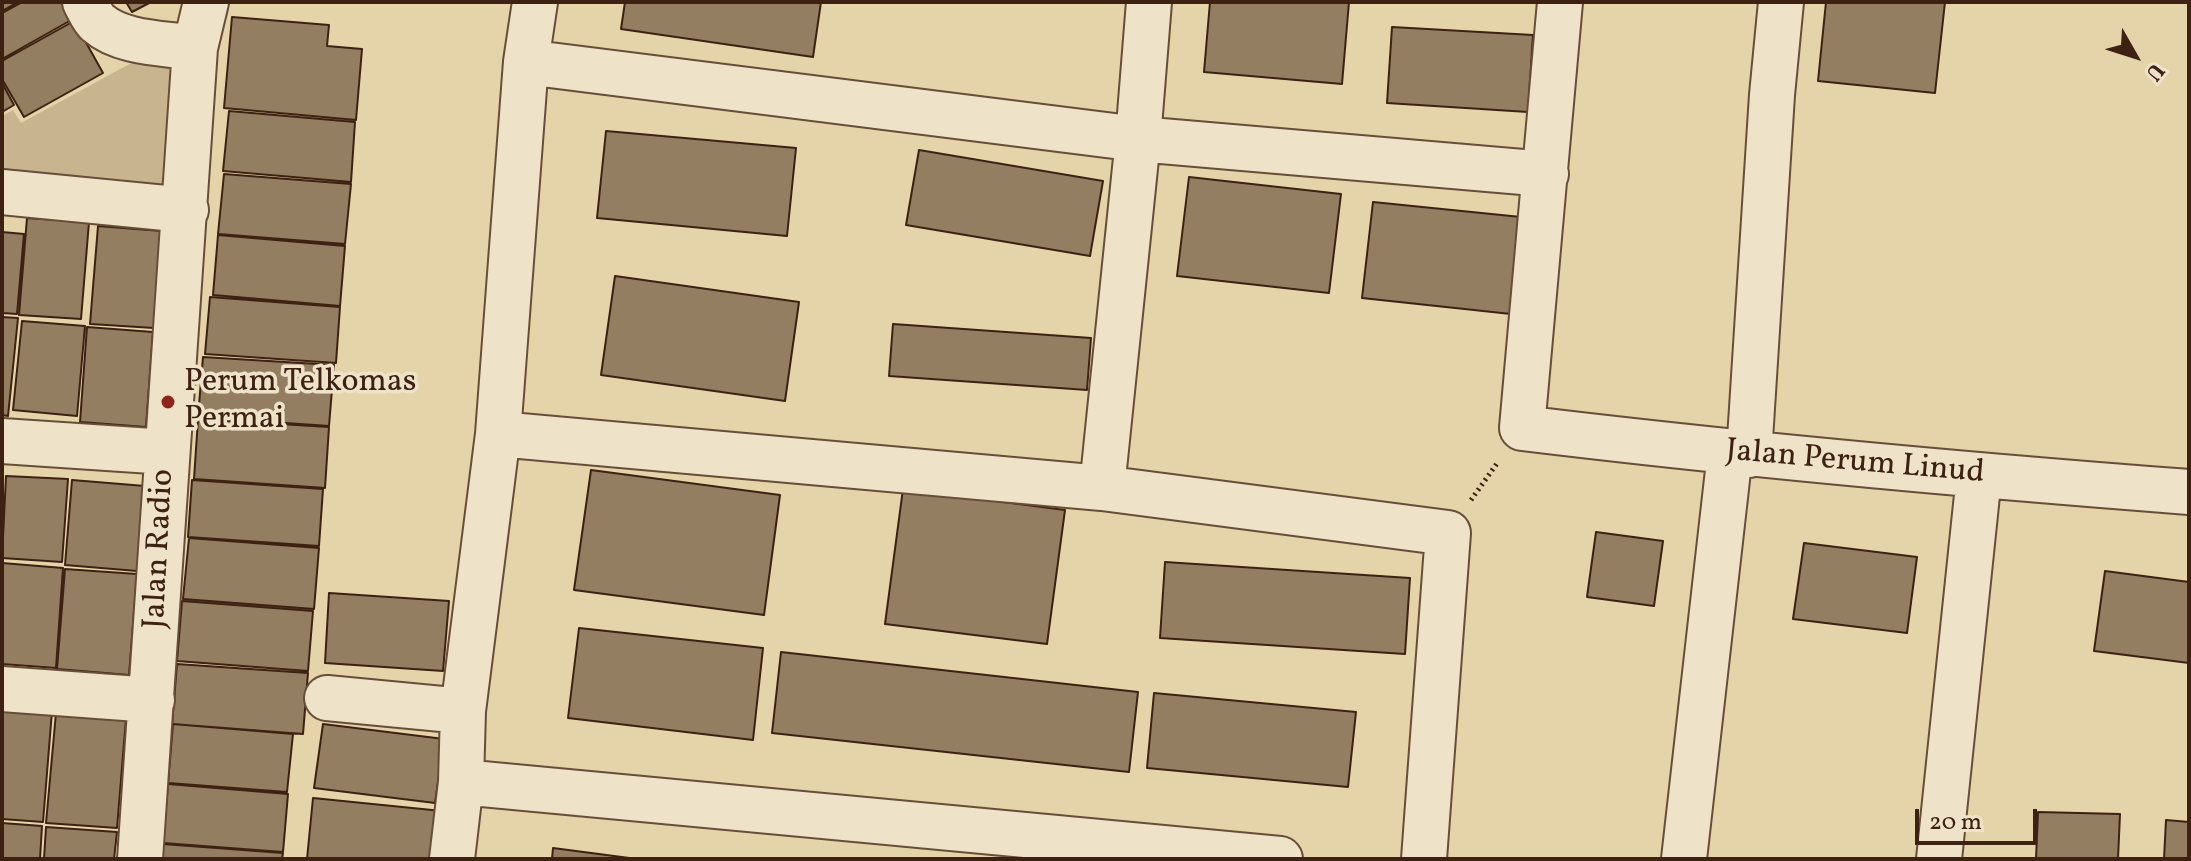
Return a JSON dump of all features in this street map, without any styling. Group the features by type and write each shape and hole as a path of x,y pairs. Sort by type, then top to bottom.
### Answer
{"street":[{"path":"85,2 95,21 109,31 126,37 195,48"},
{"name":"Jalan Radio","path":"140,859 195,48 206,2"},
{"path":"452,859 461,782 463,711 498,434 526,62 535,2"},
{"path":"1102,488 1149,2"},
{"path":"1522,428 1560,2"},
{"path":"1684,859 1740,454 1781,2"},
{"path":"526,62 1138,139 1546,174"},
{"path":"2,192 186,210"},
{"name":"Jalan Perum Linud","path":"1522,428 1740,454 2189,492"},
{"path":"498,434 1102,488 1448,533 1424,859"},
{"path":"2,441 167,452"},
{"path":"1939,859 1979,476"},
{"path":"2,689 152,700"},
{"path":"327,698 463,711"},
{"path":"461,782 1280,859"}],"path":[{"path":"1448,533 1522,428"}],"shaded area":[{"path":"135,61 175,66 167,189 2,174 2,116 13,110 21,123"}],"building":[{"path":"2,2 18,2 2,11"},
{"path":"22,2 64,2 73,19 2,59 2,13"},
{"path":"126,2 151,2 132,12"},
{"path":"625,2 821,2 813,57 621,29"},
{"path":"1210,2 1349,2 1342,84 1204,72"},
{"path":"1826,2 1945,2 1935,93 1818,81"},
{"path":"232,17 329,25 327,46 362,49 356,120 224,108"},
{"path":"74,21 103,73 24,117 2,79 2,61"},
{"path":"1392,27 1533,35 1528,112 1387,103"},
{"path":"2,83 14,105 2,112"},
{"path":"229,111 355,122 351,182 223,171"},
{"path":"606,131 796,148 787,236 597,218"},
{"path":"919,150 1103,181 1090,256 906,225"},
{"path":"224,174 351,184 345,244 218,234"},
{"path":"1189,177 1341,194 1329,293 1177,276"},
{"path":"1373,202 1521,217 1511,314 1362,298"},
{"path":"27,218 89,222 81,319 19,315"},
{"path":"98,226 162,231 154,328 90,324"},
{"path":"2,232 24,234 17,314 2,313"},
{"path":"218,235 345,246 340,306 213,295"},
{"path":"615,276 799,302 785,401 601,375"},
{"path":"210,297 340,307 336,363 205,354"},
{"path":"2,317 18,318 8,416 2,415"},
{"path":"22,321 85,326 77,416 13,410"},
{"path":"893,324 1091,338 1087,390 889,376"},
{"path":"87,327 153,332 146,427 80,422"},
{"path":"203,357 334,365 329,426 198,417"},
{"path":"198,419 329,427 325,488 194,479"},
{"path":"591,470 780,495 764,615 574,590"},
{"path":"6,476 68,479 62,562 2,558"},
{"path":"72,480 145,486 137,571 65,565"},
{"path":"192,480 323,489 319,546 188,537"},
{"path":"903,489 1065,510 1047,644 885,624"},
{"path":"1596,532 1663,541 1654,606 1587,597"},
{"path":"189,538 319,548 314,609 183,599"},
{"path":"1804,543 1917,557 1907,633 1793,619"},
{"path":"1165,562 1410,578 1405,654 1160,638"},
{"path":"2,563 63,568 56,668 2,664"},
{"path":"65,569 137,574 129,675 57,669"},
{"path":"2105,571 2189,582 2189,663 2094,651"},
{"path":"329,593 449,601 443,671 325,663"},
{"path":"182,601 313,611 308,671 177,661"},
{"path":"579,628 763,648 753,740 568,718"},
{"path":"781,652 1138,692 1129,772 772,733"},
{"path":"177,664 308,673 303,734 172,724"},
{"path":"1154,693 1356,712 1348,787 1147,768"},
{"path":"2,707 52,711 43,822 2,819"},
{"path":"56,713 126,719 117,828 46,823"},
{"path":"173,724 293,734 287,792 168,783"},
{"path":"323,724 444,739 435,803 314,788"},
{"path":"168,784 288,794 283,852 163,843"},
{"path":"313,798 442,811 437,859 307,859"},
{"path":"2038,812 2120,814 2118,859 2036,859"},
{"path":"2166,820 2189,822 2189,859 2164,859"},
{"path":"2,823 42,826 40,859 2,859"},
{"path":"46,827 117,832 114,859 44,859"},
{"path":"163,844 283,853 282,859 162,859"},
{"path":"553,848 637,859 552,859"}],"place":[{"name":"Perum Telkomas Permai","path":"168,402"}]}
